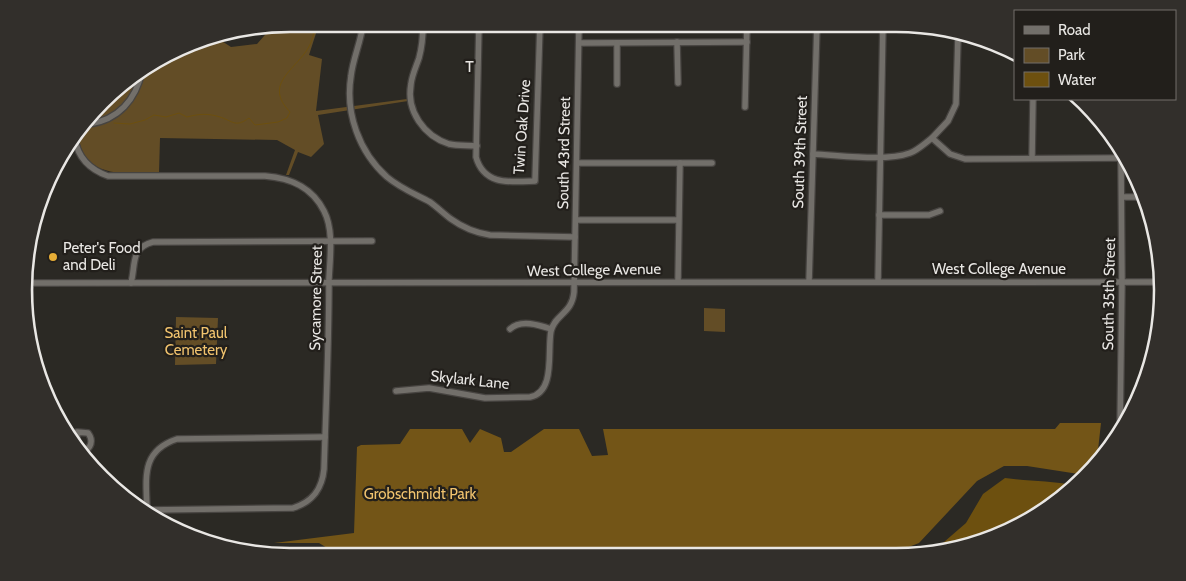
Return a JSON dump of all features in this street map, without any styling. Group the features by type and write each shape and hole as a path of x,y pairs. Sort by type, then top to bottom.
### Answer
{"street":[{"path":"362,32 351,74 349,94 351,109 358,138 371,160 387,176 408,192 431,203 453,220 479,233 490,235 575,237"},
{"path":"422,32 420,57 410,86 410,96 416,117 424,128 443,141 452,145 476,146"},
{"name":"Twin Oak Drive","path":"479,32 476,157 478,164 489,177 503,182 535,181 540,32"},
{"name":"South 43rd Street","path":"573,283 578,163 579,32"},
{"path":"745,107 747,32"},
{"name":"South 39th Street","path":"809,282 817,32"},
{"path":"878,281 883,32"},
{"path":"812,154 880,157 911,153 932,138 948,121 956,104 958,40"},
{"path":"677,42 678,83"},
{"path":"579,43 747,42"},
{"path":"617,43 617,84"},
{"path":"95,122 111,117 126,106 138,88 140,81"},
{"path":"1032,158 1033,100"},
{"path":"932,138 950,154 965,159 1117,158"},
{"name":"Sycamore Street","path":"77,146 84,161 100,173 108,176 265,176 289,180 310,192 321,205 327,217 330,241 325,437 321,486 314,497 300,505 283,508 155,510"},
{"path":"578,163 712,163"},
{"path":"678,281 680,163"},
{"name":"South 35th Street","path":"1120,418 1121,166"},
{"path":"1122,197 1136,197"},
{"path":"879,215 929,215 940,211"},
{"path":"576,220 678,220"},
{"path":"131,283 135,256 142,246 153,242 372,241"},
{"name":"West College Avenue","path":"32,283 1154,282"},
{"path":"510,329 514,326 528,324 552,328 556,320 569,309 573,302 573,283"},
{"name":"Skylark Lane","path":"396,391 429,388 485,398 536,396 546,386 548,379 549,346 552,328"},
{"path":"77,435 77,432 88,433 91,445 87,450"},
{"path":"147,505 146,475 149,462 153,454 167,442 183,438 325,437"}],"green space":[{"path":"316,32 309,55 322,59 316,111 407,99 408,101 318,115 324,144 311,157 298,152 289,175 286,175 295,150 277,140 160,138 159,173 120,173 108,171 98,167 89,160 82,150 80,142 108,108 133,86 161,67 192,52 222,41 231,47 257,44 266,34"},
{"path":"704,308 725,309 725,332 704,331"},
{"name":"Saint Paul Cemetery","path":"176,317 218,318 216,364 175,365"},
{"name":"Grobschmidt Park","path":"1060,423 1101,423 1098,450 1077,474 1027,466 1004,466 977,481 919,543 906,548 327,548 319,543 274,543 354,533 357,447 361,445 400,444 410,429 462,429 470,443 480,429 501,438 504,452 511,452 544,429 579,429 592,456 608,455 603,429 1055,429"}],"water":[{"path":"1005,478 1066,484 1039,505 1010,522 978,535 941,545 966,523 983,494"}],"waterway":[{"path":"114,123 130,124 145,120 154,115 166,117 179,113 187,117 211,115 237,123 249,118 255,125 278,122 287,118 290,112 283,102 280,86 288,72 309,47 314,32"}],"place":[{"name":"Peter's Food and Deli","path":"53,257"}],"district":[{"name":"T","path":"470,66"}]}
